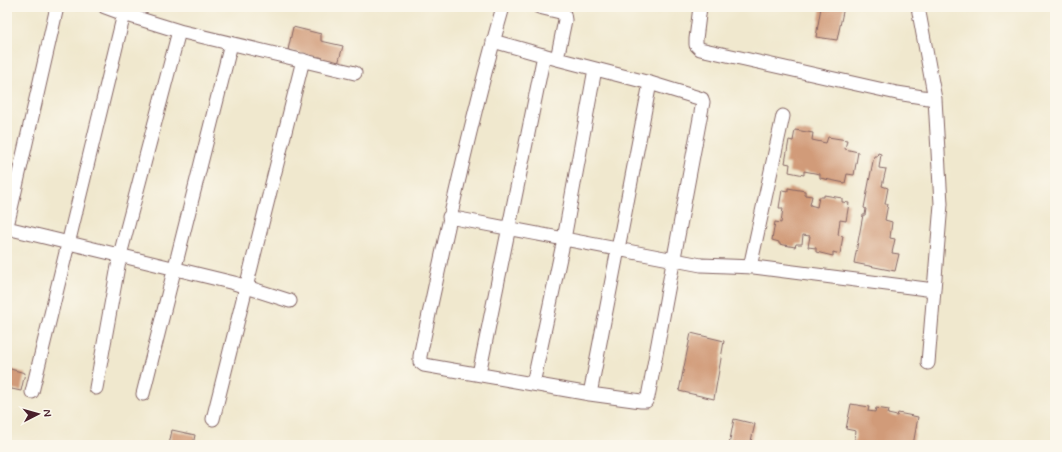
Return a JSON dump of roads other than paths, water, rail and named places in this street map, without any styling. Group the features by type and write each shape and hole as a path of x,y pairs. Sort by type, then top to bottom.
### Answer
{"street":[{"path":"56,7 7,227 246,287 290,301"},
{"path":"105,7 179,31 355,73"},
{"path":"493,41 700,97 703,102 648,397 646,401 590,394 424,365 420,362 449,217 493,41 503,7"},
{"path":"539,7 564,14 565,20 557,59"},
{"path":"700,7 696,40 696,45 700,49 897,94 935,99"},
{"path":"918,7 935,99 941,204 928,363"},
{"path":"32,392 124,14"},
{"path":"96,388 120,255 179,31"},
{"path":"143,394 232,44"},
{"path":"479,374 544,55"},
{"path":"213,419 303,60"},
{"path":"533,384 564,239 595,69"},
{"path":"590,394 650,83"},
{"path":"750,267 783,116"},
{"path":"449,217 707,266 750,267 934,290"}]}
